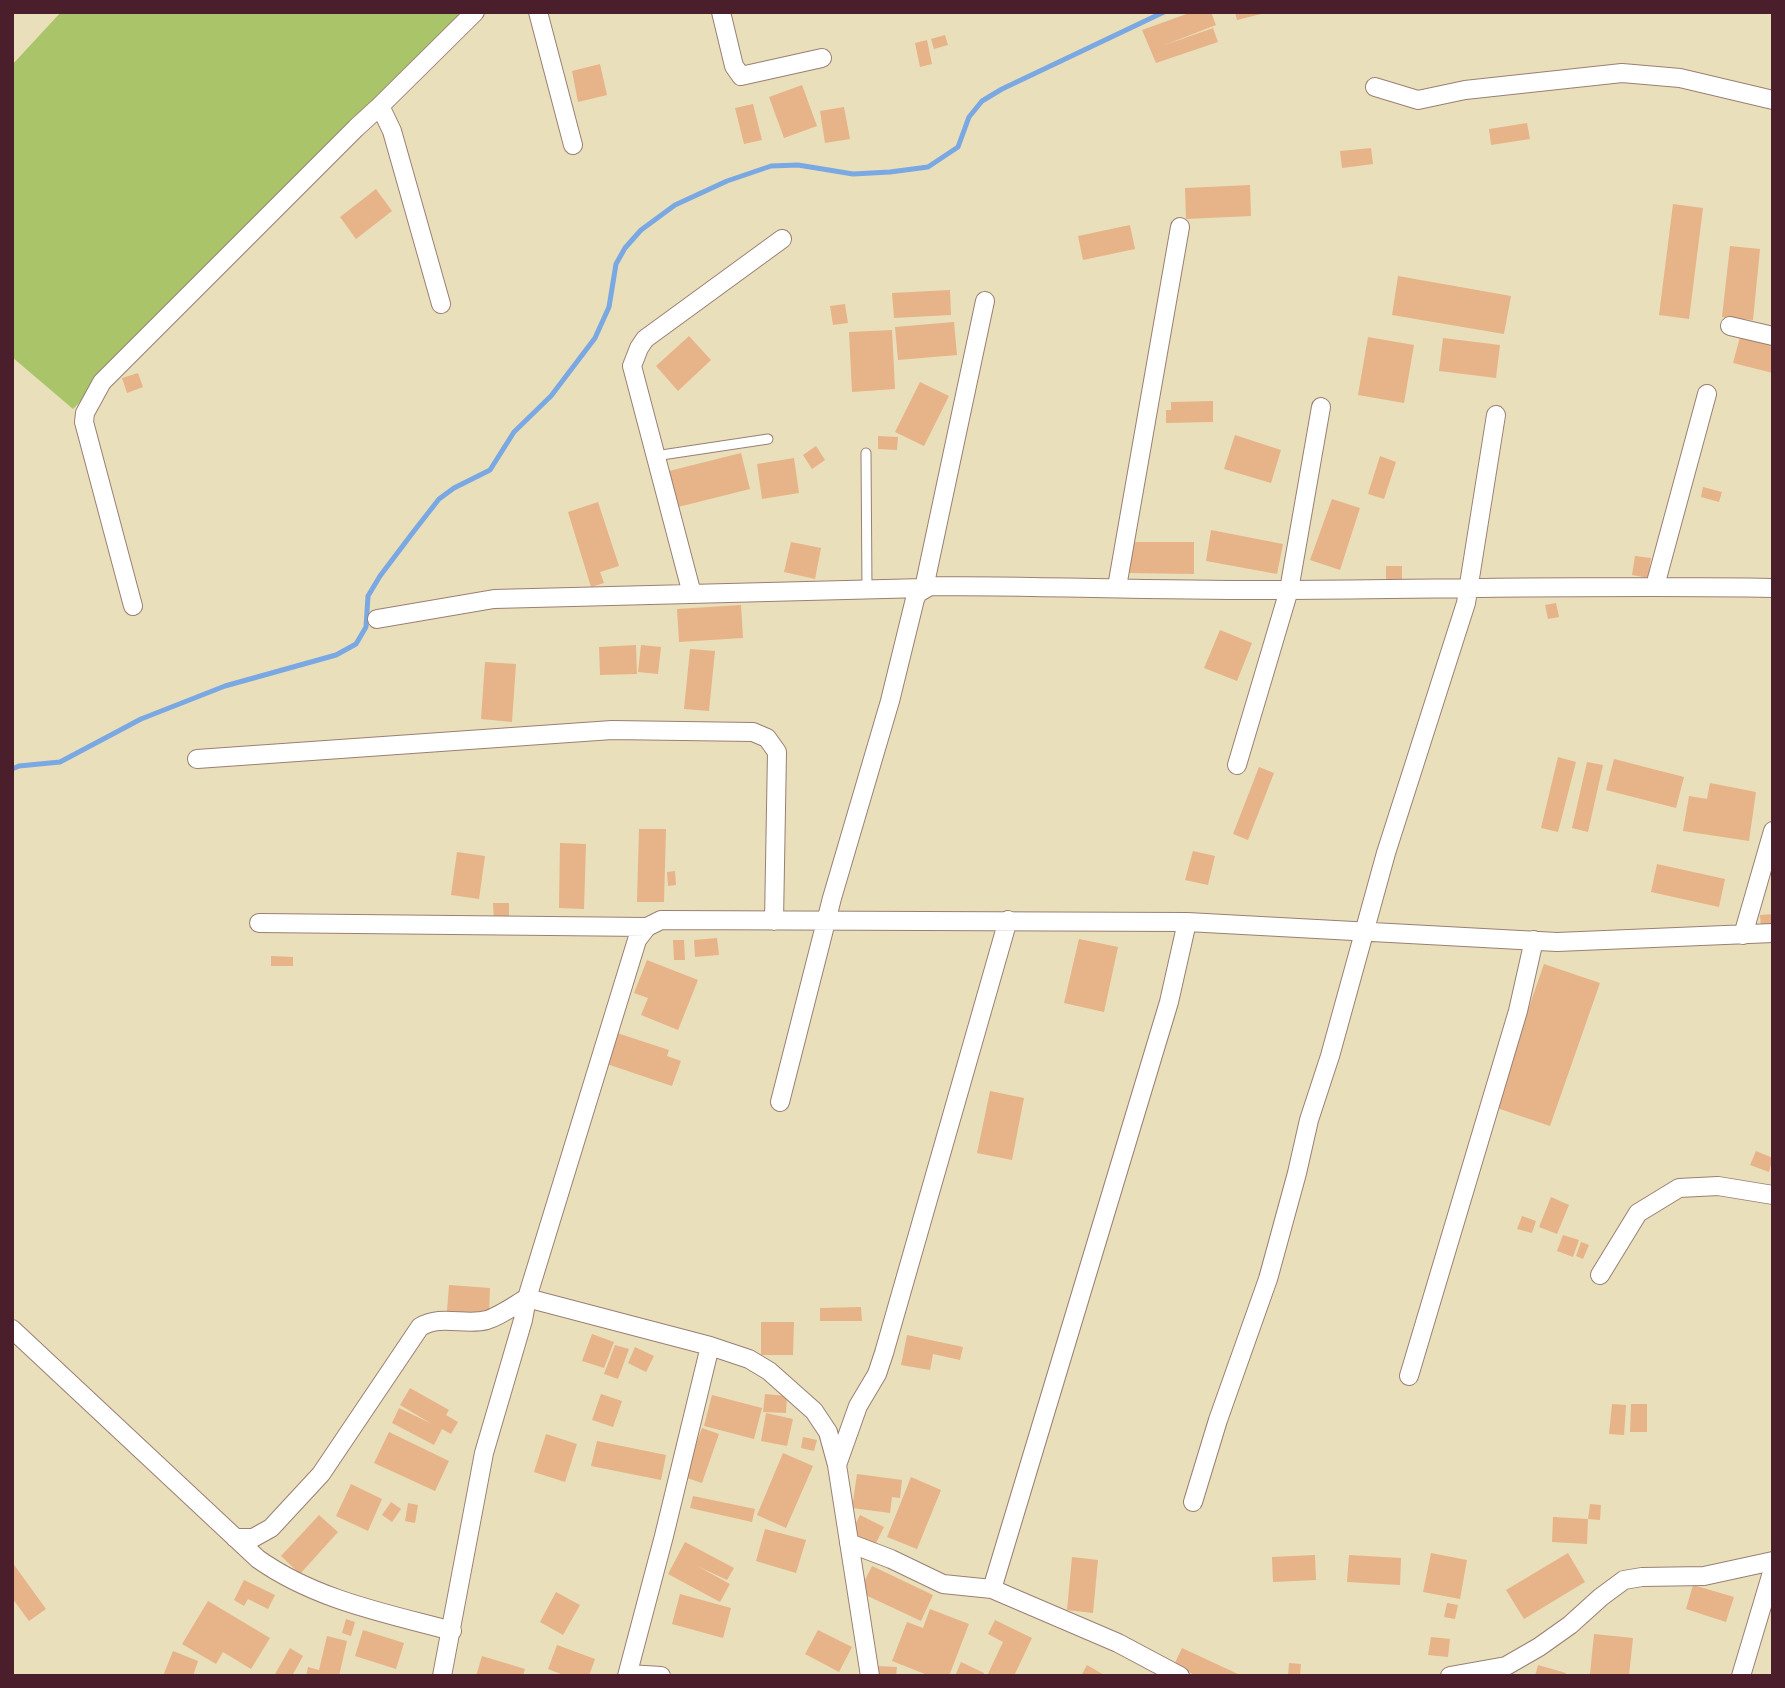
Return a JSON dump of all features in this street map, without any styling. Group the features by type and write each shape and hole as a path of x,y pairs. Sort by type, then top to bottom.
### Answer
{"street":[{"path":"133,606 84,422 85,413 102,382 475,12"},
{"path":"538,12 573,145"},
{"path":"721,12 734,66 741,76 822,58"},
{"path":"1375,87 1418,100 1465,90 1622,73 1681,78 1773,100"},
{"path":"380,106 392,131 441,304"},
{"path":"1117,587 1180,227"},
{"path":"692,594 632,366 645,339 782,239"},
{"path":"780,1102 832,898 890,701 915,599 924,588 985,301"},
{"path":"1730,326 1773,336"},
{"path":"1655,586 1707,394"},
{"path":"1237,765 1289,590 1321,407"},
{"path":"1193,1502 1218,1420 1268,1279 1309,1120 1330,1056 1386,853 1466,603 1496,415"},
{"path":"377,619 494,599 954,586 1289,590 1773,587"},
{"path":"197,759 612,730 753,732 767,738 777,752 774,921"},
{"path":"1743,935 1773,831"},
{"path":"442,1676 484,1452 527,1298 637,940 647,927 661,920 1186,922 1594,941 1773,933"},
{"path":"836,1465 858,1406 877,1374 884,1353 1009,920"},
{"path":"992,1589 1169,1002 1186,922"},
{"path":"259,923 647,927"},
{"path":"1409,1376 1518,1011 1534,940"},
{"path":"1600,1275 1638,1213 1679,1188 1718,1186 1773,1195"},
{"path":"235,1538 253,1538 271,1528 321,1474 420,1326 441,1320 487,1320 527,1298 750,1359 769,1371 814,1411 828,1432 836,1465 870,1676"},
{"path":"12,1329 235,1538 281,1575 313,1591 452,1631"},
{"path":"661,1676 627,1675 710,1346"},
{"path":"849,1543 891,1559 943,1584 992,1589 1118,1643 1180,1676"},
{"path":"1450,1676 1483,1674 1506,1666 1539,1647 1624,1580 1704,1576 1773,1561"},
{"path":"1741,1676 1773,1569"}],"lane":[{"path":"655,456 768,439"},
{"path":"866,453 867,590"}],"green space":[{"path":"61,12 468,12 73,409 12,357 12,65"}],"building":[{"path":"1192,12 1211,12 1216,25 1162,46 1213,28 1218,42 1156,63 1142,30"},
{"path":"1235,12 1264,12 1265,13 1237,20"},
{"path":"945,35 948,45 934,49 931,39"},
{"path":"927,40 932,64 920,67 915,43"},
{"path":"600,64 607,95 578,102 572,71"},
{"path":"802,85 817,126 784,138 769,97"},
{"path":"753,104 762,140 744,144 735,108"},
{"path":"844,107 850,139 825,143 820,111"},
{"path":"1527,123 1530,139 1491,145 1489,129"},
{"path":"1371,148 1373,164 1342,168 1340,151"},
{"path":"1250,185 1251,216 1186,219 1185,188"},
{"path":"376,189 392,211 356,239 340,217"},
{"path":"1673,204 1703,208 1689,319 1659,315"},
{"path":"1130,225 1135,249 1083,260 1078,236"},
{"path":"1730,246 1760,249 1753,320 1722,317"},
{"path":"1398,276 1511,296 1504,334 1392,315"},
{"path":"950,290 951,315 894,318 892,293"},
{"path":"845,304 848,323 833,325 830,306"},
{"path":"954,322 957,355 898,360 895,327"},
{"path":"892,330 895,389 852,392 849,332"},
{"path":"689,336 711,360 678,391 656,366"},
{"path":"1368,337 1414,345 1404,403 1358,395"},
{"path":"1740,337 1773,346 1773,373 1733,363"},
{"path":"1443,338 1500,345 1496,378 1439,371"},
{"path":"138,373 143,387 127,393 122,378"},
{"path":"920,382 949,396 924,446 895,432"},
{"path":"1213,401 1213,422 1166,423 1166,410 1171,410 1171,402"},
{"path":"1235,435 1281,450 1271,483 1224,469"},
{"path":"878,436 898,437 897,450 878,449"},
{"path":"816,446 825,460 812,469 803,455"},
{"path":"741,453 750,489 678,507 669,471"},
{"path":"1380,456 1396,462 1384,499 1368,494"},
{"path":"794,458 799,493 762,499 757,464"},
{"path":"1703,487 1722,492 1719,502 1701,497"},
{"path":"1332,499 1360,508 1340,570 1310,560"},
{"path":"598,502 619,566 600,572 604,583 591,587 568,512"},
{"path":"1211,530 1283,544 1277,574 1206,561"},
{"path":"791,542 821,548 815,579 784,572"},
{"path":"1127,542 1194,542 1194,574 1127,573"},
{"path":"1635,556 1651,558 1648,578 1632,575"},
{"path":"1386,566 1402,566 1402,579 1386,579"},
{"path":"1556,603 1559,617 1548,619 1545,605"},
{"path":"741,605 743,638 679,642 677,609"},
{"path":"1220,630 1252,643 1237,681 1204,668"},
{"path":"636,645 637,674 600,675 599,647"},
{"path":"641,645 661,647 658,674 638,672"},
{"path":"690,649 715,651 709,711 684,709"},
{"path":"485,662 516,664 512,722 481,719"},
{"path":"1558,757 1576,762 1558,832 1541,828"},
{"path":"1614,759 1684,777 1676,808 1606,790"},
{"path":"1587,762 1603,765 1588,832 1572,828"},
{"path":"1259,767 1274,773 1248,840 1233,834"},
{"path":"1710,783 1756,792 1749,841 1683,831 1689,796 1707,799"},
{"path":"639,829 666,829 664,902 637,902"},
{"path":"560,843 586,844 584,909 559,908"},
{"path":"1193,851 1215,856 1208,885 1185,880"},
{"path":"457,852 485,856 479,899 451,895"},
{"path":"1657,864 1725,879 1719,907 1651,892"},
{"path":"675,871 676,885 668,886 667,872"},
{"path":"493,903 509,903 509,921 494,921"},
{"path":"1773,914 1773,926 1761,927 1760,915"},
{"path":"717,938 719,955 695,957 694,940"},
{"path":"1079,939 1118,947 1104,1012 1064,1003"},
{"path":"673,940 684,940 685,960 674,960"},
{"path":"271,956 293,957 293,966 271,966"},
{"path":"647,960 698,980 678,1030 641,1015 648,998 634,993"},
{"path":"1544,964 1600,983 1550,1126 1494,1107"},
{"path":"617,1033 669,1050 667,1056 681,1061 672,1086 607,1064"},
{"path":"990,1091 1024,1098 1012,1160 977,1153"},
{"path":"1756,1151 1773,1158 1769,1172 1750,1165"},
{"path":"1551,1197 1569,1205 1557,1234 1539,1227"},
{"path":"1522,1216 1536,1221 1532,1233 1517,1229"},
{"path":"1563,1235 1579,1240 1573,1257 1557,1251"},
{"path":"1581,1242 1589,1245 1583,1259 1576,1256"},
{"path":"449,1285 490,1288 489,1314 447,1311"},
{"path":"861,1307 862,1321 820,1321 820,1308"},
{"path":"761,1322 794,1322 793,1355 761,1355"},
{"path":"592,1334 614,1342 604,1368 582,1361"},
{"path":"907,1335 963,1347 960,1360 933,1354 930,1370 901,1365"},
{"path":"615,1345 629,1349 618,1379 604,1374"},
{"path":"635,1347 654,1356 646,1372 628,1363"},
{"path":"410,1388 449,1410 446,1415 458,1422 451,1434 442,1429 434,1445 392,1423 399,1408 432,1424 400,1405"},
{"path":"601,1394 622,1401 613,1427 592,1420"},
{"path":"765,1394 787,1396 786,1413 763,1412"},
{"path":"712,1395 762,1408 754,1439 704,1426"},
{"path":"1612,1404 1626,1405 1624,1435 1609,1434"},
{"path":"1631,1404 1647,1404 1647,1432 1630,1432"},
{"path":"766,1413 793,1419 787,1446 761,1441"},
{"path":"702,1428 719,1434 702,1483 684,1477"},
{"path":"389,1432 449,1461 435,1491 374,1463"},
{"path":"546,1434 577,1444 565,1482 534,1472"},
{"path":"803,1437 817,1440 814,1451 801,1448"},
{"path":"597,1441 666,1455 661,1480 591,1466"},
{"path":"783,1453 813,1466 786,1528 757,1515"},
{"path":"857,1474 902,1480 900,1498 892,1497 890,1513 852,1508"},
{"path":"911,1477 941,1490 917,1549 887,1537"},
{"path":"351,1484 382,1499 368,1531 336,1516"},
{"path":"693,1496 755,1509 752,1522 690,1508"},
{"path":"391,1502 401,1509 392,1522 382,1515"},
{"path":"408,1503 418,1505 415,1523 405,1521"},
{"path":"1590,1504 1601,1505 1600,1520 1588,1519"},
{"path":"319,1515 338,1532 300,1574 281,1556"},
{"path":"860,1515 884,1527 874,1547 850,1535"},
{"path":"1553,1517 1588,1519 1587,1544 1552,1542"},
{"path":"765,1529 806,1540 796,1573 756,1561"},
{"path":"685,1542 734,1568 727,1580 697,1566 730,1584 720,1602 668,1574"},
{"path":"1431,1553 1467,1560 1460,1599 1423,1592"},
{"path":"1568,1553 1585,1582 1524,1619 1506,1590"},
{"path":"1315,1555 1316,1580 1273,1582 1272,1557"},
{"path":"1349,1555 1401,1558 1400,1585 1347,1582"},
{"path":"1072,1557 1098,1560 1093,1613 1067,1610"},
{"path":"12,1562 46,1609 29,1621 12,1598"},
{"path":"872,1566 933,1595 921,1621 859,1592"},
{"path":"244,1580 275,1595 268,1609 248,1599 244,1606 234,1600"},
{"path":"1693,1585 1734,1597 1726,1622 1686,1609"},
{"path":"556,1592 580,1605 563,1635 540,1622"},
{"path":"680,1594 731,1608 723,1638 672,1624"},
{"path":"208,1601 270,1638 251,1669 223,1652 216,1664 182,1644"},
{"path":"1447,1603 1458,1605 1455,1619 1444,1617"},
{"path":"930,1609 969,1624 949,1676 930,1676 892,1661 907,1622 923,1628"},
{"path":"346,1619 355,1622 351,1636 342,1633"},
{"path":"995,1620 1032,1638 1014,1676 987,1676 1003,1642 988,1634"},
{"path":"363,1630 404,1643 396,1669 355,1656"},
{"path":"818,1630 852,1647 839,1672 805,1654"},
{"path":"1594,1634 1633,1638 1629,1676 1590,1674"},
{"path":"327,1636 347,1641 339,1676 306,1676 308,1667 319,1670"},
{"path":"1431,1637 1450,1639 1448,1657 1428,1655"},
{"path":"557,1645 595,1659 589,1676 566,1676 548,1669"},
{"path":"290,1648 303,1656 292,1676 279,1676 275,1674"},
{"path":"1182,1648 1238,1674 1197,1676 1174,1665"},
{"path":"173,1651 198,1661 193,1676 163,1676"},
{"path":"482,1656 525,1669 523,1676 476,1676"},
{"path":"961,1662 984,1673 983,1676 955,1676"},
{"path":"1289,1663 1301,1664 1300,1676 1288,1676"},
{"path":"1087,1665 1106,1676 1081,1676"},
{"path":"1538,1665 1566,1673 1565,1676 1535,1676"},
{"path":"878,1666 897,1667 896,1676 878,1676"}],"waterway":[{"path":"12,769 60,762 141,719 225,686 336,655 356,644 366,627 368,596 380,576 439,499 454,488 490,470 514,432 551,396 595,338 609,307 616,264 625,248 641,230 675,205 727,181 771,166 798,165 853,174 928,167 958,147 969,117 982,101 1164,12"}]}
